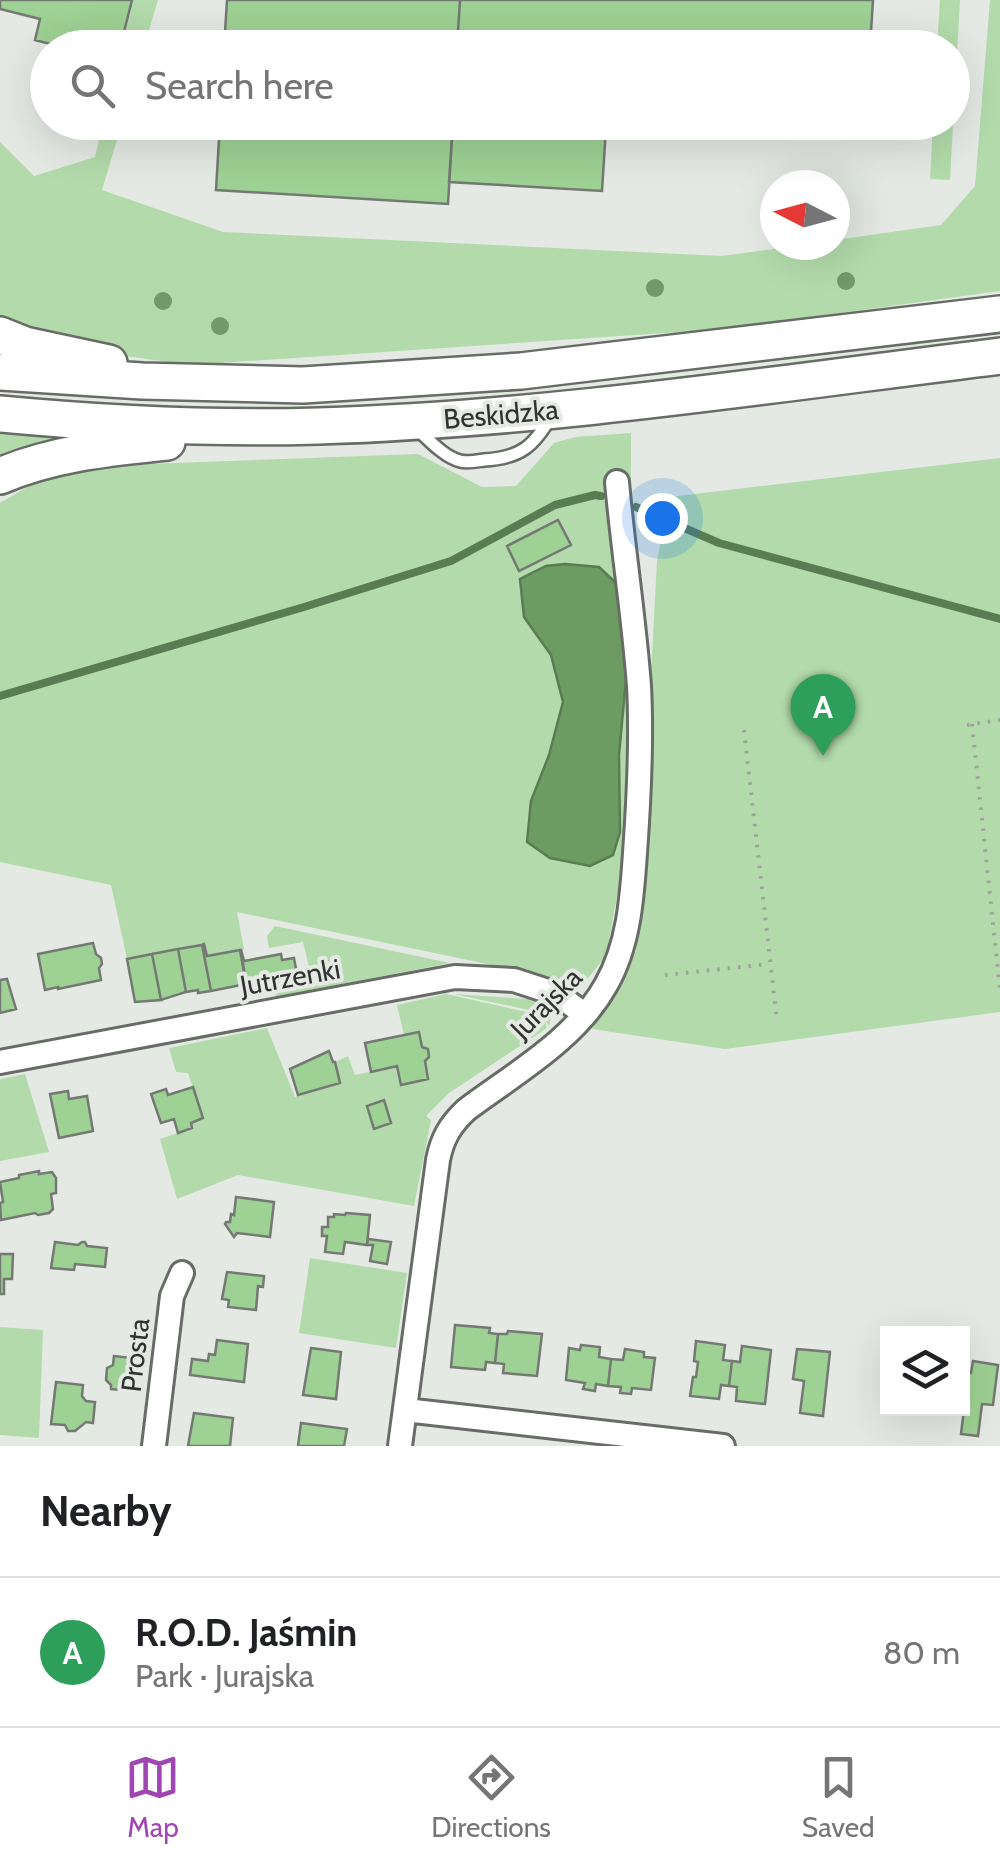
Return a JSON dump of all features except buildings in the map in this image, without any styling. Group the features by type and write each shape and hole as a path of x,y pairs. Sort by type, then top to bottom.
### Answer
{"main road":[{"path":"959,320 1000,304"},
{"name":"Beskidzka","path":"0,372 303,385 521,371 1000,314"},
{"path":"0,334 26,345 187,383"},
{"name":"Beskidzka","path":"0,414 168,425 410,422 555,411 1000,356"},
{"path":"0,476 26,465 98,449 318,426"}],"street":[{"name":"Jurajska","path":"400,1446 438,1160 446,1134 466,1110 561,1038 584,1014 605,988 623,946 640,766 638,685 616,482"},
{"name":"Jutrzenki","path":"0,1062 456,978 514,980 557,994 584,1014"},
{"name":"Prosta","path":"154,1446 172,1296 182,1274"},
{"path":"405,1410 723,1446"}],"path":[{"path":"1000,720 970,725 1000,990"},
{"path":"744,730 777,1021"},
{"path":"665,975 770,964"}],"shaded area":[{"path":"133,0 158,0 149,30 126,30"},
{"path":"940,0 960,0 958,30 938,30"},
{"path":"990,0 1000,0 1000,291 724,329 190,365 89,351 0,323 0,142 34,176 95,157 99,140 117,140 102,190 223,232 722,256 760,251 760,260 850,260 850,238 941,225 975,186"},
{"path":"932,140 952,140 950,180 930,179"},
{"path":"0,430 82,436 0,464"},
{"path":"631,433 630,717 623,864 606,956 583,984 237,912 244,949 207,956 204,944 127,959 111,885 0,862 0,503 44,477 148,464 418,454 482,487 516,486 554,443 575,437"},
{"path":"1000,458 1000,1012 725,1049 592,1029 636,951 657,561 669,497"},
{"path":"546,566 599,567 616,583 622,610 626,679 619,755 620,832 613,855 590,866 550,858 527,842 531,801 563,702 551,655 524,617 520,579"},
{"path":"275,926 450,963 276,997 273,983 311,975 303,942 269,948 267,936"},
{"path":"446,994 544,1016 453,994 542,1000 552,1014 549,1026 545,1020 547,1028 449,1093 426,1116 431,1120 414,1206 238,1175 177,1199 160,1139 192,1128 191,1123 203,1118 188,1073 176,1072 169,1048 267,1028 295,1097 339,1083 335,1062 348,1056 355,1075 397,1066 401,1085 428,1079 425,1061 429,1057 428,1050 404,1035 397,1005"},
{"path":"25,1074 49,1152 0,1161 0,1079"},
{"path":"310,1258 407,1273 396,1348 299,1333"},
{"path":"0,1327 43,1330 39,1438 0,1435"}],"waterway":[{"path":"0,696 451,561 555,505 601,496"},
{"path":"636,507 719,543 1000,619"}],"place":[{"name":"R.O.D. Jaśmin","path":"823,756"}]}
